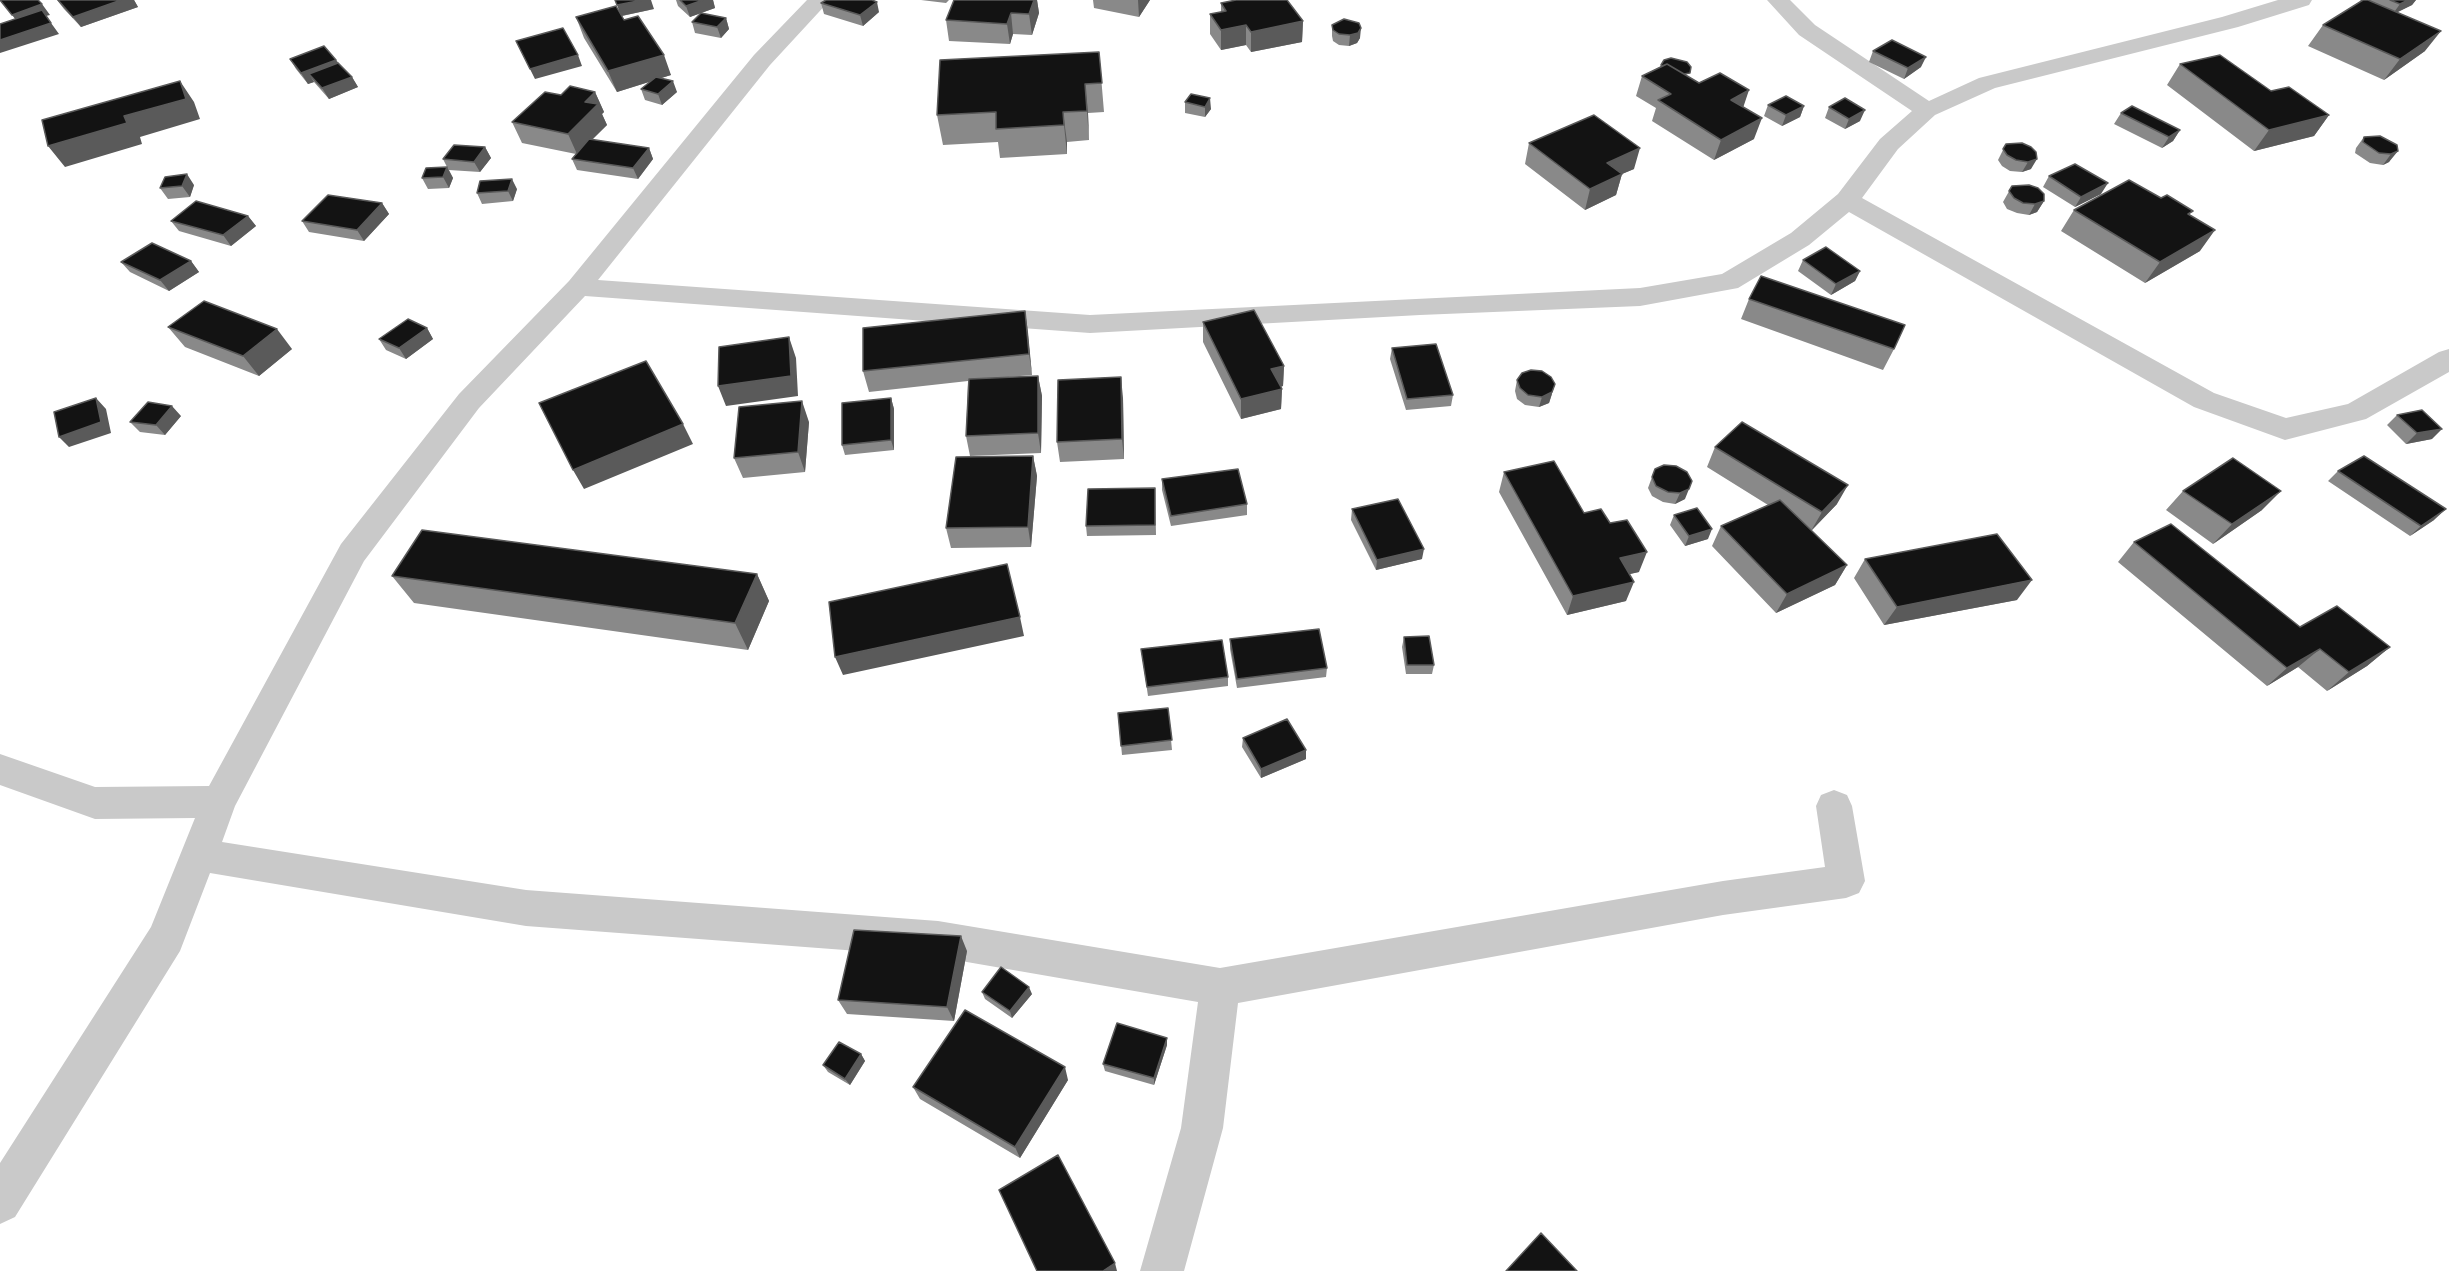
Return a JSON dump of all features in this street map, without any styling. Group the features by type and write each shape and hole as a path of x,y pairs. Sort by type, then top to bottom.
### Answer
{"street":[{"path":"0,1202 166,938 219,802 352,553 469,401 578,288 762,60 819,0"},
{"path":"1778,0 1807,30 1927,110"},
{"path":"578,288 1090,324 1640,297 1729,282 1800,239 1847,200 1889,144 1927,110 1987,83 2230,22 2301,0"},
{"path":"1847,200 2204,400 2285,429 2356,412 2449,359"},
{"path":"0,769 25,780 95,803 219,802"},
{"path":"199,855 526,908 938,939 1220,987 1723,898 1846,881 1834,806"},
{"path":"1162,1271 1202,1128 1220,987"}],"building":[{"path":"0,0 38,0 42,4 12,15"},
{"path":"58,0 121,0 73,17"},
{"path":"615,0 643,0 617,5"},
{"path":"680,0 703,0 686,6"},
{"path":"826,0 872,0 877,2 860,15 821,3"},
{"path":"954,0 1034,0 1029,14 1011,13 1007,24 946,20"},
{"path":"1236,0 1287,0 1303,21 1251,32 1246,25 1221,30 1210,14 1226,11 1221,3"},
{"path":"2363,0 2368,0 2441,31 2400,59 2323,25"},
{"path":"2390,0 2408,0 2400,4"},
{"path":"616,6 624,20 638,16 664,55 608,71 576,17"},
{"path":"42,10 51,23 0,40 0,24"},
{"path":"701,13 726,18 717,27 692,22"},
{"path":"1344,19 1359,23 1361,28 1358,33 1339,34 1333,30 1332,25"},
{"path":"563,28 578,55 530,69 516,41"},
{"path":"1892,40 1926,57 1908,68 1873,51"},
{"path":"324,46 336,60 301,73 290,59"},
{"path":"1099,52 1102,83 1085,84 1087,111 1063,112 1064,125 996,129 996,112 937,115 940,60"},
{"path":"2220,55 2271,91 2289,87 2329,115 2269,130 2180,64"},
{"path":"1671,58 1687,62 1691,67 1690,73 1684,74 1667,64 1661,65 1664,60"},
{"path":"338,63 352,77 322,88 309,74"},
{"path":"1667,64 1699,83 1720,73 1749,90 1731,100 1762,118 1721,140 1658,100 1671,94 1642,76"},
{"path":"656,77 673,81 658,94 641,89"},
{"path":"180,81 186,99 124,116 127,123 48,146 42,120"},
{"path":"570,86 595,92 585,102 598,104 568,134 512,122 545,92 561,95"},
{"path":"1191,94 1210,98 1205,107 1185,102"},
{"path":"1786,96 1804,106 1786,115 1768,105"},
{"path":"1845,98 1865,110 1849,119 1829,107"},
{"path":"2132,106 2180,130 2169,137 2121,113"},
{"path":"1594,115 1640,148 1607,163 1622,174 1590,189 1529,143"},
{"path":"2380,136 2397,145 2398,151 2391,154 2379,153 2363,142 2364,137"},
{"path":"589,139 649,148 633,168 572,159"},
{"path":"2022,143 2036,152 2037,159 2028,162 2016,160 2007,155 2003,149 2006,144"},
{"path":"454,145 485,147 474,162 443,159"},
{"path":"2075,164 2108,183 2081,197 2049,176"},
{"path":"447,167 443,177 422,178 426,168"},
{"path":"187,174 182,186 160,188 165,177"},
{"path":"512,179 508,191 477,193 480,181"},
{"path":"2129,180 2161,198 2167,195 2193,211 2188,214 2215,230 2160,262 2074,210"},
{"path":"2029,185 2038,188 2044,194 2044,201 2035,204 2023,203 2014,198 2009,191 2012,186"},
{"path":"328,195 382,203 357,230 302,221"},
{"path":"196,201 248,216 223,235 171,221"},
{"path":"152,243 191,261 160,280 121,262"},
{"path":"1826,247 1860,271 1836,284 1803,260"},
{"path":"1761,276 1905,325 1894,349 1749,299"},
{"path":"204,301 277,329 243,356 168,327"},
{"path":"1254,310 1284,366 1271,369 1282,389 1241,399 1203,322"},
{"path":"1025,311 1029,354 863,371 863,328"},
{"path":"408,319 427,328 399,348 379,339"},
{"path":"789,337 791,376 718,386 719,347"},
{"path":"1436,344 1453,395 1407,399 1392,348"},
{"path":"646,361 683,424 573,470 539,403"},
{"path":"1531,370 1542,371 1551,377 1555,384 1552,392 1542,397 1528,395 1520,388 1517,380 1522,373"},
{"path":"1038,376 1038,433 966,436 969,379"},
{"path":"1121,377 1122,439 1057,442 1058,380"},
{"path":"96,398 101,422 59,437 54,412"},
{"path":"891,398 891,440 842,445 842,403"},
{"path":"802,401 798,452 734,458 739,407"},
{"path":"148,402 172,406 156,425 130,422"},
{"path":"2422,410 2442,429 2417,433 2397,415"},
{"path":"1742,422 1848,485 1822,512 1715,447"},
{"path":"1033,456 1028,527 946,528 956,457"},
{"path":"2364,456 2446,509 2421,526 2338,471"},
{"path":"2233,458 2281,491 2232,524 2183,491"},
{"path":"1554,461 1584,513 1601,509 1610,523 1627,520 1647,552 1620,558 1634,582 1573,596 1504,472"},
{"path":"1664,465 1676,466 1687,472 1692,481 1689,489 1680,493 1668,492 1656,486 1652,477 1655,469"},
{"path":"1238,469 1247,504 1171,516 1162,479"},
{"path":"1155,488 1155,525 1086,526 1088,489"},
{"path":"1398,499 1424,549 1377,560 1352,509"},
{"path":"1780,500 1847,565 1787,594 1721,526"},
{"path":"1697,508 1712,529 1689,536 1674,515"},
{"path":"2171,524 2300,627 2337,606 2390,647 2349,672 2320,649 2287,668 2134,542"},
{"path":"422,530 757,574 735,623 392,576"},
{"path":"1997,534 2032,580 1897,607 1865,559"},
{"path":"1007,564 1020,617 835,657 829,602"},
{"path":"1319,629 1327,668 1237,679 1230,639"},
{"path":"1429,636 1434,665 1407,665 1404,637"},
{"path":"1222,640 1228,677 1147,687 1141,649"},
{"path":"1168,708 1172,740 1121,746 1118,713"},
{"path":"1287,719 1306,750 1261,769 1243,738"},
{"path":"854,930 961,936 947,1007 838,1000"},
{"path":"1001,967 1029,987 1010,1011 982,992"},
{"path":"965,1010 1065,1067 1015,1147 913,1087"},
{"path":"1117,1023 1167,1038 1154,1078 1103,1064"},
{"path":"839,1042 861,1054 845,1079 823,1065"},
{"path":"1058,1155 1115,1263 1103,1271 1037,1271 999,1190"},
{"path":"1541,1233 1577,1271 1506,1271"}]}
